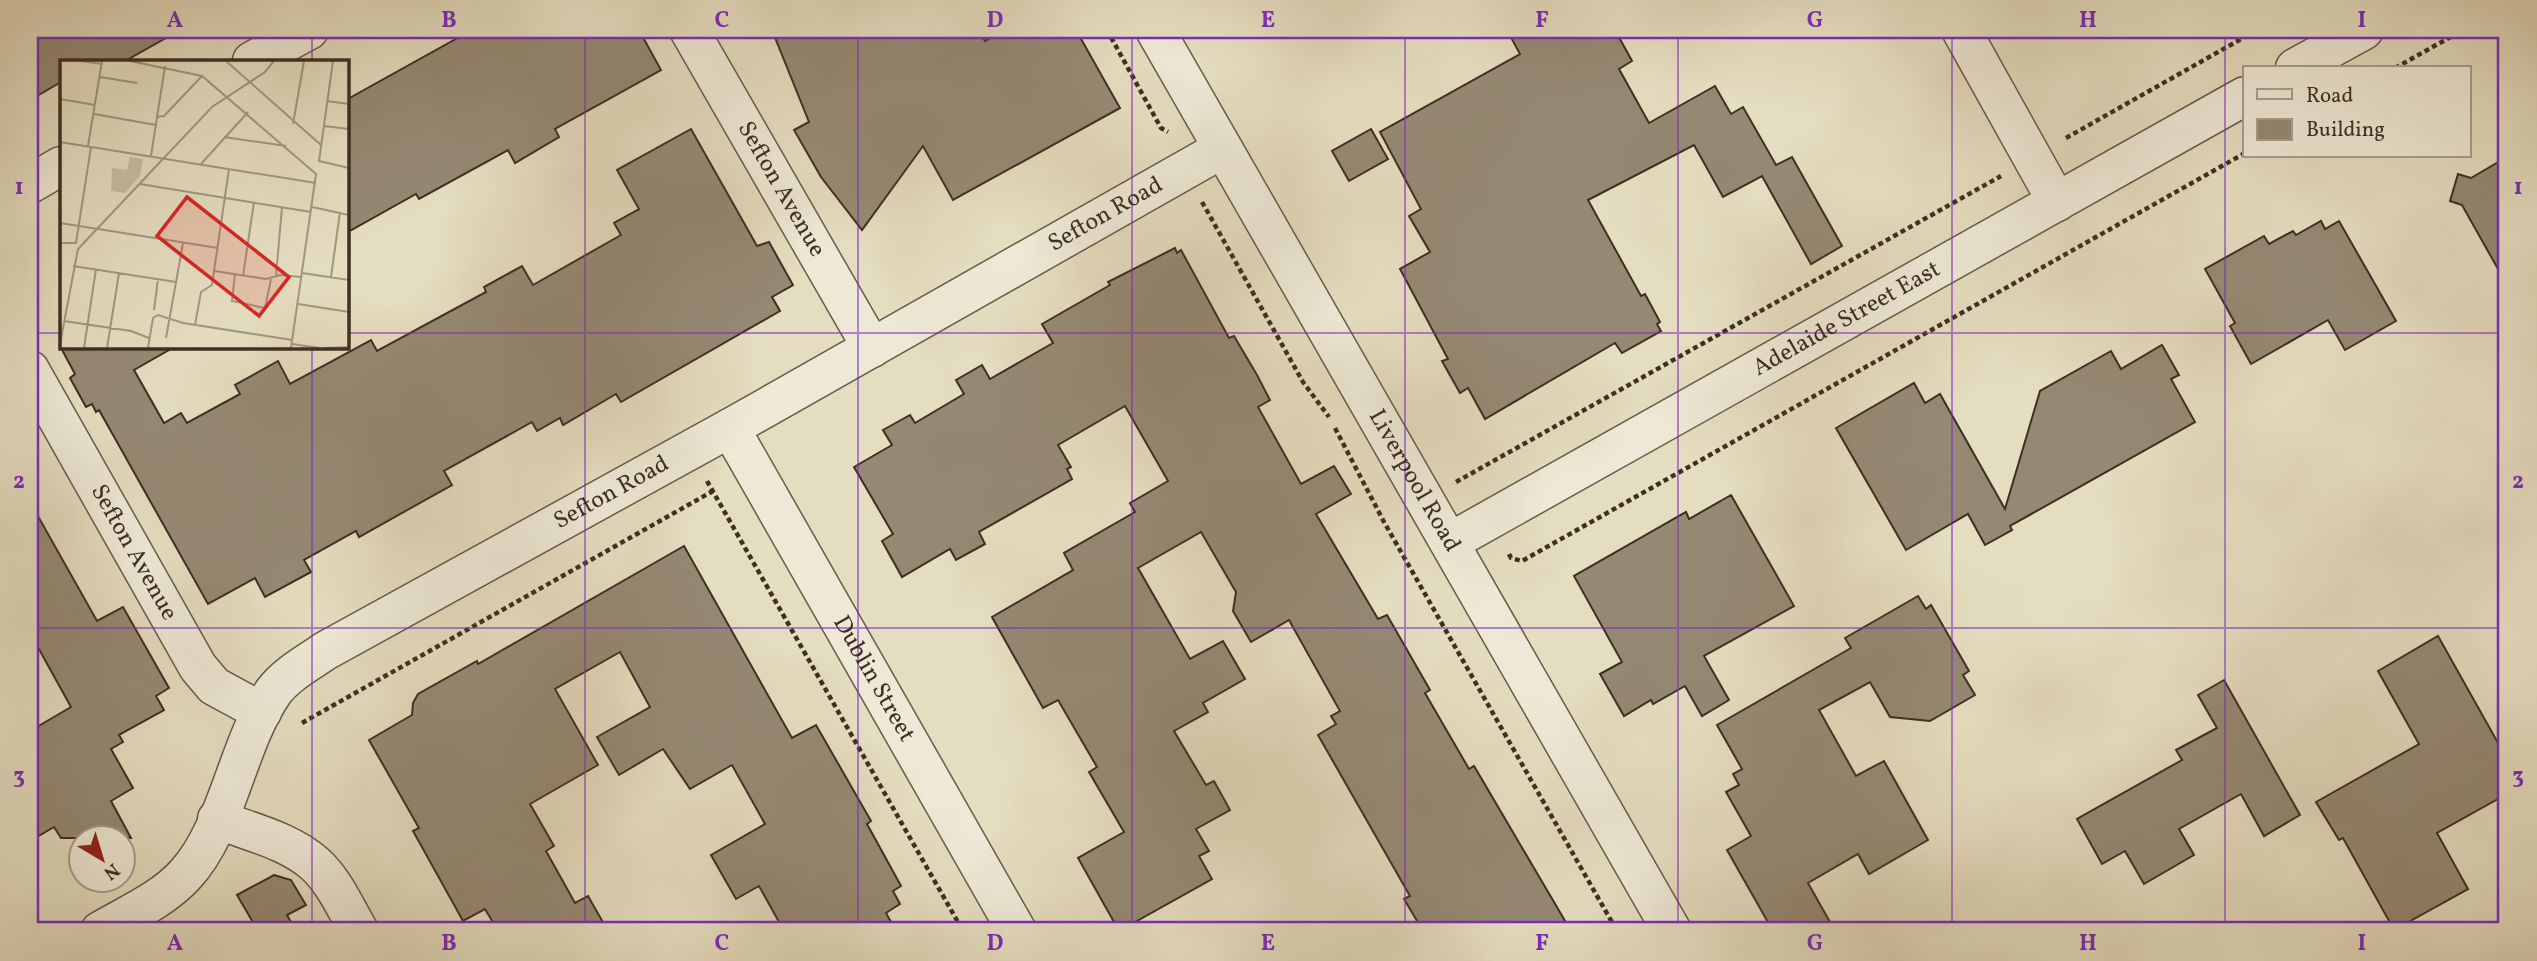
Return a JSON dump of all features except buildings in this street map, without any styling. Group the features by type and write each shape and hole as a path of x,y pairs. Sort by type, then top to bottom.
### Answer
{"street":[{"path":"254,60 309,30"},
{"name":"Sefton Avenue","path":"690,30 872,348"},
{"name":"Liverpool Road","path":"1156,30 1672,931"},
{"path":"1961,30 2057,202"},
{"path":"2299,66 2364,30"},
{"name":"Adelaide Street East","path":"1450,542 2243,97"},
{"name":"Sefton Road","path":"100,931 166,893 187,873 276,720 275,689 290,675 325,651 730,428 1222,149"},
{"path":"30,184 60,167"},
{"name":"Sefton Avenue","path":"30,370 198,667 214,686 276,720"},
{"name":"Dublin Street","path":"730,428 1017,931"},
{"path":"216,819 277,841 315,864 335,890 359,931"}],"path":[{"path":"1107,30 1161,128 1169,132"},
{"path":"2059,142 2257,30"},
{"path":"2399,66 2463,30"},
{"path":"1511,558 1522,561 2243,154"},
{"path":"1459,480 2005,173"},
{"path":"1202,201 1303,382 1329,417 1384,522 1617,931"},
{"path":"707,480 963,931"},
{"path":"276,720 713,491"}]}
